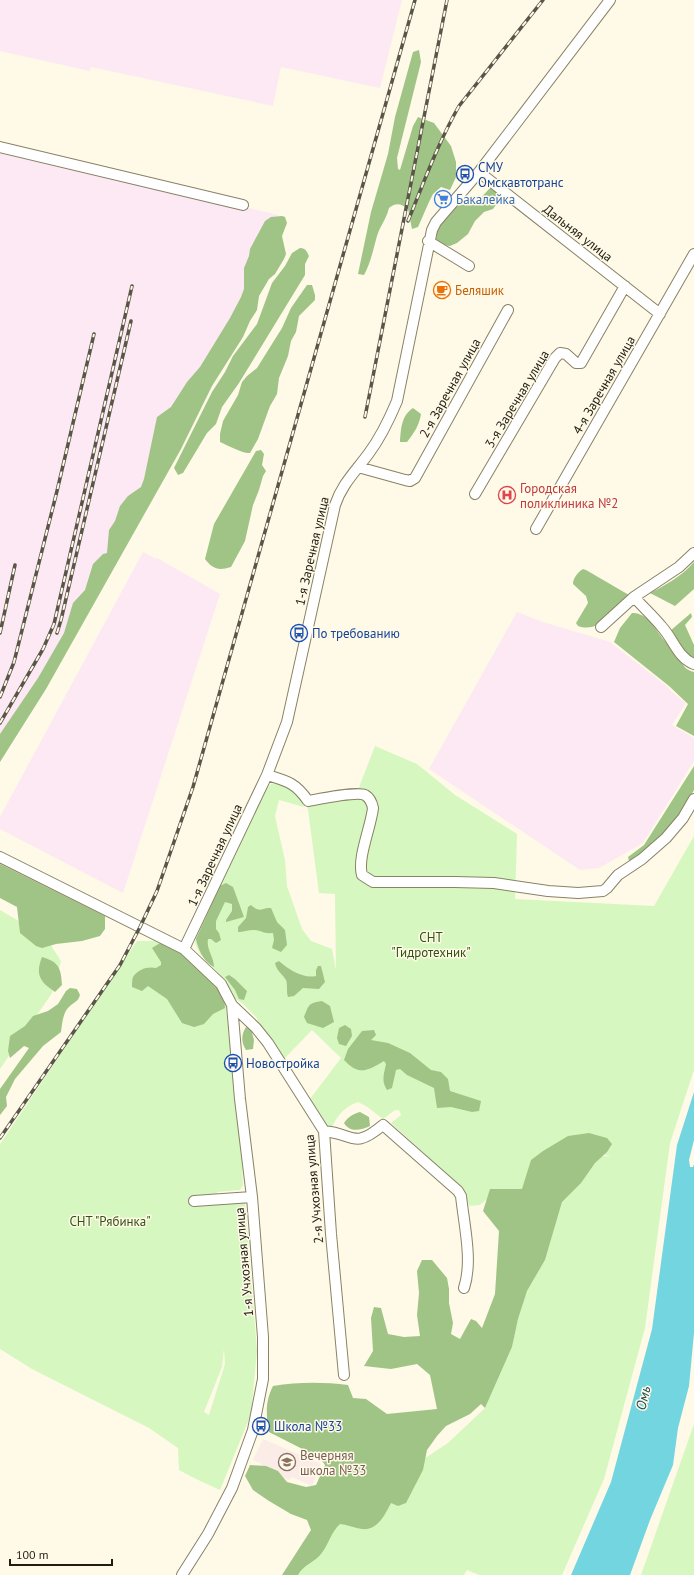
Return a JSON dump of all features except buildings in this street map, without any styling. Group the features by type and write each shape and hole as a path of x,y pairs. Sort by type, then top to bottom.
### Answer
{"street":[{"name":"1-я Заречная улица","path":"184,949 267,775 287,722 335,505 339,493 346,481 378,440 388,423 397,401 428,241 432,230 436,222 479,172 610,0"},
{"path":"0,147 243,204"},
{"name":"Дальняя улица","path":"479,172 660,314"},
{"path":"428,241 469,266"},
{"name":"4-я Заречная улица","path":"536,529 694,254"},
{"name":"3-я Заречная улица","path":"476,494 555,358 560,353 563,353 576,363 580,363 625,286"},
{"name":"2-я Заречная улица","path":"358,467 405,480 415,478 508,310"},
{"path":"601,627 634,597 665,577 694,553"},
{"path":"634,597 663,627 683,657 688,662 694,664"},
{"path":"267,775 286,780 296,786 308,801 355,794 365,795 372,802 373,808 360,870 362,875 373,882 455,882 494,884 548,891 578,893 603,891 618,875 642,859 666,838 683,818 694,799"},
{"name":"1-я Учхозная улица","path":"0,857 184,949 221,984 232,1005 240,1099 252,1197 263,1337 263,1379 253,1430 232,1488 208,1534 182,1575"},
{"name":"2-я Учхозная улица","path":"232,1005 256,1028 268,1043 324,1131 331,1234 344,1375"},
{"path":"324,1131 336,1132 356,1140 372,1135 383,1125 458,1191 461,1196 468,1266 467,1279 464,1288"},
{"path":"194,1201 252,1197"}],"shaded area":[{"path":"0,0 402,0 380,88 281,67 273,106 91,67 90,71 0,51"},
{"path":"0,151 279,215 180,427 0,755"},
{"path":"143,552 156,559 157,558 220,594 123,893 0,829 0,817"},
{"path":"517,612 543,622 610,642 668,687 686,703 672,725 694,738 694,761 643,843 599,868 580,870 429,769"},
{"name":"Вечерняя школа №33","path":"263,1439 321,1464 312,1486 292,1477 289,1480 263,1468 262,1464 253,1460"}],"green space":[{"path":"419,50 421,62 397,158 398,169 400,170 413,126 418,117 434,123 451,146 456,162 456,177 450,190 441,187 433,194 418,227 412,229 408,209 406,207 397,204 389,208 378,232 370,261 364,275 358,274 371,212 388,154 395,117 413,52"},
{"path":"490,188 495,188 500,192 501,198 493,209 484,212 475,221 468,234 457,243 450,246 442,245 436,240 437,229 445,216 459,205 475,204"},
{"path":"271,217 285,217 287,223 282,236 286,254 284,259 275,274 269,279 259,296 257,310 243,337 212,386 181,449 46,689 0,762 0,734 38,678 64,633 73,603 85,590 93,564 103,554 107,553 109,530 115,521 120,506 128,496 141,487 157,417 171,407 187,382 200,367 230,318 244,289 244,268 250,249 265,221"},
{"path":"300,248 305,249 309,256 305,264 305,275 239,383 222,407 216,424 207,433 183,473 178,475 174,468 212,392 233,356 257,324 272,283 285,266 292,253"},
{"path":"307,285 312,285 315,300 299,316 296,332 291,341 288,356 279,378 277,394 270,406 258,439 250,453 239,451 220,442 223,421 238,395 242,382 257,368 282,328 291,308"},
{"path":"413,408 421,414 418,426 407,442 400,442 401,428 404,419"},
{"path":"261,450 264,454 262,465 266,471 253,505 245,541 231,567 219,569 213,567 205,559 214,524 256,451"},
{"path":"694,562 694,589 675,606 650,593 674,580"},
{"path":"583,569 629,595 606,619 586,628 578,626 576,623 588,603 586,596 573,584 576,575"},
{"path":"632,613 637,613 647,618 665,641 673,647 683,665 694,672 694,736 676,726 688,704 669,686 614,642 620,628"},
{"path":"691,613 692,617 685,625 694,645 694,661 690,659 670,631"},
{"name":"СНТ \"Гидротехник\"","path":"375,746 417,764 455,795 517,834 515,899 654,906 694,836 694,1070 670,1143 645,1328 604,1479 562,1575 479,1575 467,1570 464,1575 287,1575 317,1529 448,1443 485,1408 512,1347 518,1318 527,1291 545,1260 562,1202 565,1181 578,1152 611,1157 597,1152 580,1139 552,1151 536,1165 530,1181 519,1193 494,1193 480,1205 469,1206 460,1186 391,1123 401,1115 399,1110 395,1110 383,1119 358,1102 349,1106 342,1112 331,1129 325,1128 324,1122 310,1099 341,1058 312,1030 283,1060 261,1031 257,1018 243,1004 233,997 224,979 200,954 195,943 196,935 267,787 273,783 293,790 302,801 304,807 279,800 275,816 285,860 287,886 302,929 311,941 332,949 336,970 335,894 319,893 308,810 303,797 358,790"},
{"path":"694,766 694,790 675,823 632,863 629,861 628,857 644,845"},
{"path":"0,864 105,916 105,929 100,936 82,941 56,944 42,948 36,946 20,933 17,907 0,898"},
{"path":"226,883 233,887 244,917 226,922 232,911 232,904 225,902 216,921 216,929 221,940 216,943 211,939 208,939 208,946 214,967 207,962 202,955 196,939 220,886"},
{"path":"251,905 259,910 271,908 277,922 285,930 287,945 281,952 272,948 274,940 273,933 254,930 238,932 238,927 246,918 248,907"},
{"path":"0,910 32,929 50,944 61,961 52,993 0,1069"},
{"name":"СНТ \"Рябинка\"","path":"137,941 159,941 190,957 225,999 242,1157 243,1185 240,1190 217,1192 219,1205 245,1202 257,1351 251,1414 220,1490 179,1470 178,1448 149,1428 32,1369 0,1349 0,1144","holes":["224,1349 225,1364 209,1415 204,1412 222,1367"]},
{"path":"160,943 189,958 218,988 224,997 225,1008 213,1014 204,1024 194,1027 182,1023 167,999 148,986 142,991 132,987 133,977 140,970 153,967 156,968 161,965 161,962 152,948"},
{"path":"42,957 52,961 60,970 62,985 55,992 40,978 39,969"},
{"path":"279,961 301,975 311,977 316,976 318,966 321,966 325,982 319,989 303,988 294,996 288,997 286,980 278,970 275,963"},
{"path":"229,975 247,991 244,1000 239,999 235,990 225,977"},
{"path":"70,988 77,989 80,995 77,1001 65,1012 61,1032 43,1046 15,1079 6,1097 7,1106 0,1115 0,1089 29,1048 24,1046 10,1058 8,1051 10,1036 25,1026 33,1016 48,1011 58,1004 66,991"},
{"path":"322,1001 330,1006 334,1022 323,1028 307,1023 304,1017 311,1004"},
{"path":"345,1025 351,1029 352,1036 346,1046 339,1044 337,1038 339,1028"},
{"path":"246,1027 251,1029 254,1040 253,1049 246,1050 243,1044 242,1036"},
{"path":"374,1030 376,1035 371,1040 388,1043 410,1053 431,1070 441,1072 448,1079 450,1091 481,1101 479,1111 472,1112 451,1107 437,1108 434,1088 407,1075 400,1069 396,1070 392,1088 387,1090 384,1080 386,1064 384,1061 363,1070 359,1070 349,1065 344,1060 348,1049 362,1031"},
{"path":"360,1112 369,1117 370,1126 356,1130 346,1126 344,1123 347,1119"},
{"path":"589,1133 607,1138 612,1144 607,1152 595,1163 581,1183 562,1202 545,1260 527,1291 518,1319 512,1347 485,1408 481,1404 470,1414 446,1426 437,1436 427,1450 423,1470 406,1503 398,1506 391,1503 377,1525 368,1529 359,1529 340,1524 334,1531 321,1554 298,1575 282,1575 311,1530 307,1520 291,1514 253,1490 245,1476 250,1465 266,1466 278,1471 287,1482 306,1487 316,1485 325,1465 320,1458 269,1432 267,1408 270,1392 273,1386 310,1383 348,1385 353,1398 366,1399 387,1414 437,1409 430,1375 417,1364 391,1369 364,1366 373,1351 371,1318 374,1307 381,1308 388,1334 404,1337 420,1336 417,1315 419,1293 417,1271 422,1260 432,1260 447,1278 449,1303 453,1323 451,1334 460,1339 471,1319 476,1321 482,1328 495,1294 499,1231 483,1211 490,1189 522,1189 531,1160 568,1136"},
{"path":"694,1424 694,1575 641,1575"}],"water":[{"name":"Омь","path":"694,1092 694,1140 689,1160 690,1167 693,1167 694,1164 694,1333 689,1386 678,1428 673,1465 650,1520 630,1575 571,1575 611,1482 652,1329 677,1145"}],"railway":[{"path":"0,1138 120,965 157,891 193,787 415,0"},
{"path":"365,417 447,0"},
{"path":"408,221 438,148 459,106 543,0"},
{"path":"0,723 43,649 54,624 132,286"},
{"path":"57,633 131,321"},
{"path":"0,697 14,662 57,491 94,334"},
{"path":"0,633 15,565"}],"place":[{"name":"СМУ Омскавтотранс","path":"465,174"},
{"name":"Бакалейка","path":"443,199"},
{"name":"Беляшик","path":"442,290"},
{"name":"Городская поликлиника №2","path":"507,495"},
{"name":"По требованию","path":"299,633"},
{"name":"Новостройка","path":"233,1063"},
{"name":"Школа №33","path":"261,1426"},
{"name":"Вечерняя школа №33","path":"287,1462"}]}
